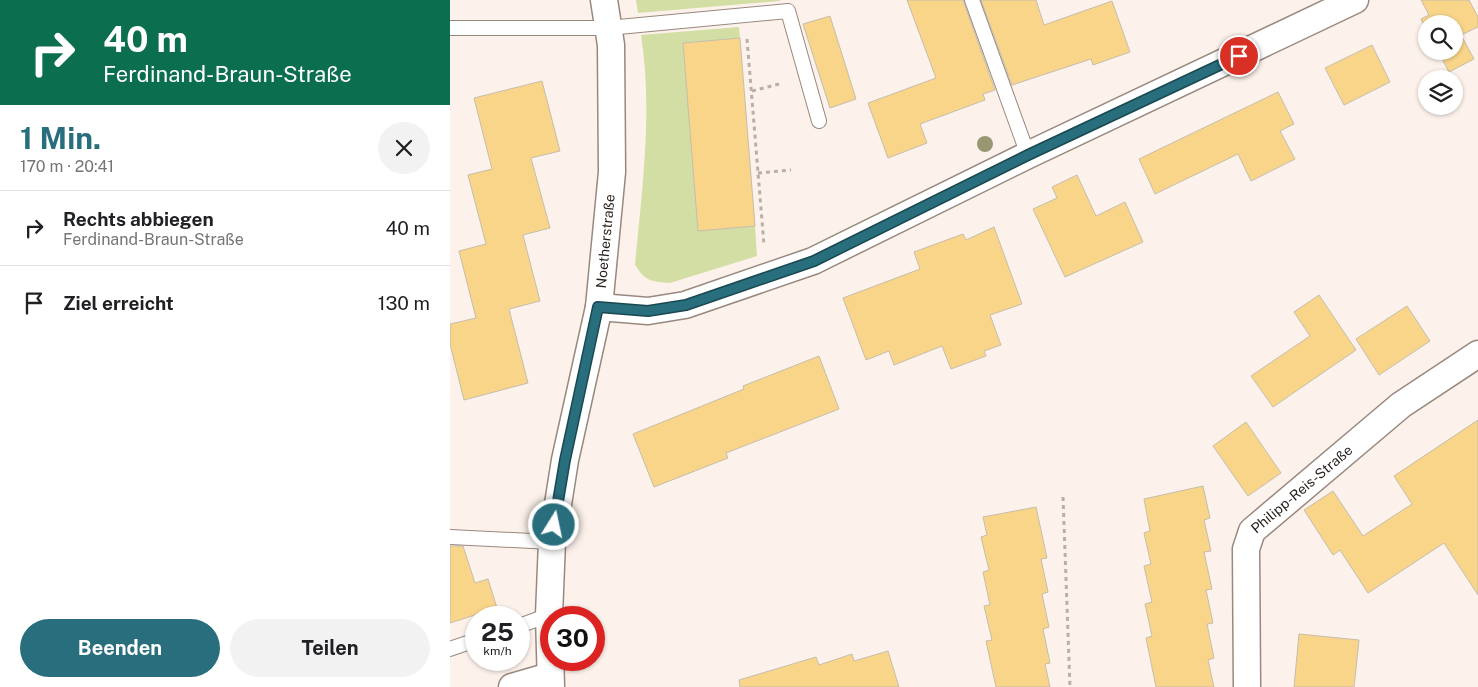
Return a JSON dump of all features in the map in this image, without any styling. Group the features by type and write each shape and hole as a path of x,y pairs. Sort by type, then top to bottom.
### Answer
{"street":[{"name":"Noetherstraße","path":"549,606 552,542 565,460 598,307 612,172 611,45 604,0"},
{"path":"598,307 648,311 686,305 814,261 1028,155 1355,0"},
{"name":"Philipp-Reis-Straße","path":"1247,687 1246,550 1252,531 1401,405 1478,354"},
{"path":"512,687 551,681"}],"lane":[{"path":"972,0 1028,155"},
{"path":"450,28 608,28 788,11 820,121"},
{"path":"450,537 552,542"},
{"path":"450,649 465,644"}],"path":[{"path":"746,15 766,278"},
{"path":"752,91 808,77"},
{"path":"758,173 790,170"},
{"path":"1063,497 1070,687"}],"green space":[{"path":"636,0 780,0 780,1 638,13"},
{"path":"739,27 740,38 683,43 698,231 755,226 757,256 670,283 650,280 635,265 646,121 646,92 641,35"}],"building":[{"path":"907,0 963,0 995,90 983,94 985,100 920,124 927,143 888,158 868,103 936,78"},
{"path":"981,0 1036,0 1044,25 1112,1 1130,52 1093,65 1091,59 1012,85"},
{"path":"1421,0 1469,0 1478,17 1478,27 1463,34 1463,15 1429,15"},
{"path":"830,16 856,99 830,108 803,24"},
{"path":"740,38 755,226 698,231 683,43"},
{"path":"1463,39 1474,59 1453,70 1448,70 1443,60 1463,60"},
{"path":"1372,45 1390,82 1344,105 1325,68"},
{"path":"542,81 560,151 531,158 550,228 523,235 540,301 509,309 528,383 464,400 450,344 450,324 476,318 459,251 486,244 468,175 492,169 474,98"},
{"path":"1278,92 1294,124 1280,131 1295,159 1251,181 1238,154 1155,194 1139,159"},
{"path":"1077,175 1096,216 1125,202 1143,242 1065,277 1033,209 1057,198 1052,187"},
{"path":"994,227 1022,304 990,315 1001,345 984,351 986,356 951,369 942,346 894,365 889,351 866,360 843,298 920,269 914,252 963,234 966,240"},
{"path":"1319,295 1356,350 1273,407 1251,376 1310,336 1294,312"},
{"path":"1407,306 1430,341 1379,375 1356,339"},
{"path":"819,356 839,409 726,453 728,458 654,487 633,434 744,389 743,386"},
{"path":"1478,420 1478,595 1444,543 1368,593 1340,550 1333,555 1304,510 1333,491 1363,536 1412,504 1394,476"},
{"path":"1246,422 1281,473 1248,496 1213,446"},
{"path":"1203,486 1210,518 1204,520 1211,551 1204,552 1212,589 1206,590 1213,623 1207,624 1214,658 1208,660 1214,687 1156,687 1146,638 1152,636 1145,604 1152,602 1144,566 1151,564 1144,533 1150,531 1144,499"},
{"path":"1036,507 1047,558 1041,559 1048,592 1042,594 1049,627 1043,629 1050,663 1045,664 1050,687 996,687 986,641 992,640 984,606 990,605 983,572 989,570 981,537 987,535 983,517"},
{"path":"450,546 463,546 475,583 488,579 496,606 465,606 465,618 450,623"},
{"path":"1299,634 1359,640 1354,687 1294,687"},
{"path":"888,651 899,687 740,687 739,680 816,657 819,665 852,654 854,661"}],"route":[{"path":"554,525 565,460 598,307 648,311 686,305 814,261 1028,155 1239,56"}]}
